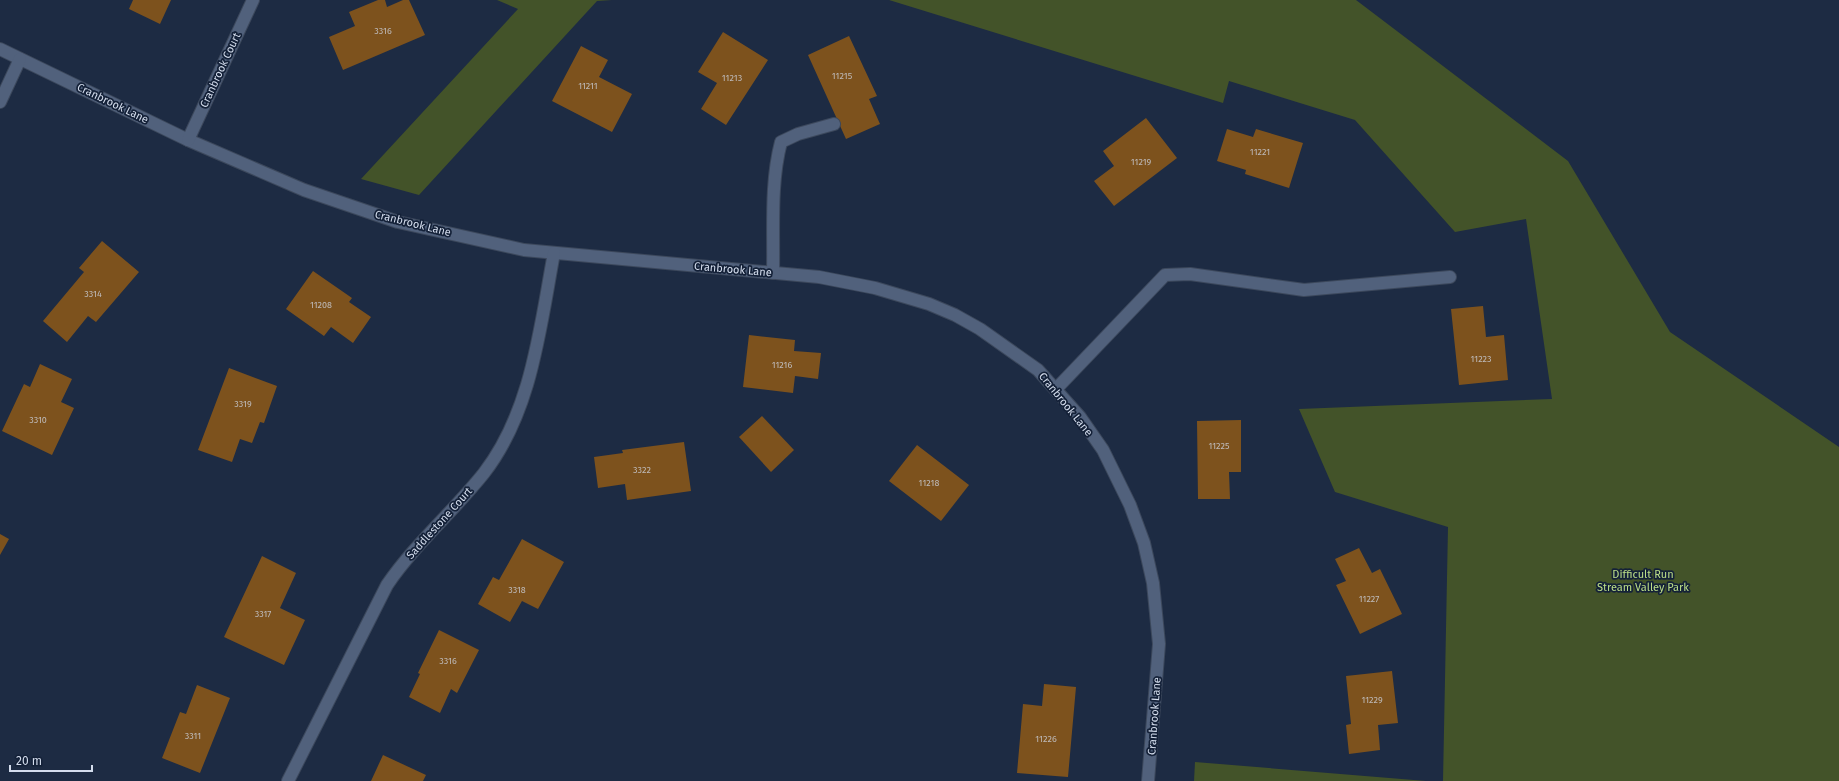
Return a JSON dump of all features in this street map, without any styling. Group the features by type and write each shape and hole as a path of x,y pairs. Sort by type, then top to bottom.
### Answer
{"street":[{"name":"Cranbrook Court","path":"188,140 252,0"},
{"name":"Cranbrook Lane","path":"0,49 188,140 304,190 398,222 524,250 820,277 875,288 929,304 980,329 1038,370 1056,389 1080,417 1103,450 1130,504 1144,543 1151,571 1158,624 1159,644 1148,781"},
{"path":"0,102 20,59"},
{"path":"773,273 775,183 777,158 781,142 798,134 834,124"},
{"name":"Saddlestone Court","path":"288,781 387,585 402,563 484,473 502,445 517,414 528,383 554,253"},
{"path":"1056,389 1165,275 1190,274 1304,290 1450,276"}],"green space":[{"path":"497,0 612,0 597,1 419,195 361,179 518,9"},
{"name":"Difficult Run Stream Valley Park","path":"889,0 1356,0 1568,161 1670,332 1839,447 1839,781 1443,781 1448,527 1335,492 1299,409 1552,399 1526,219 1455,232 1355,120 1229,81 1223,103"},
{"path":"1195,762 1426,781 1194,781"}],"building":[{"path":"133,0 171,0 160,24 129,9"},
{"path":"378,0 385,0 387,7 403,0 409,0 425,35 343,70 329,37 355,26 349,12"},
{"path":"723,32 768,60 726,125 701,109 717,83 698,72"},
{"path":"849,36 877,96 869,99 880,124 846,139 808,55"},
{"path":"581,46 608,60 599,77 632,94 612,132 552,101"},
{"path":"1146,118 1177,158 1114,206 1094,181 1114,166 1103,151"},
{"path":"1227,129 1253,137 1256,129 1303,143 1289,188 1245,174 1246,170 1217,161"},
{"path":"102,241 139,272 96,322 88,316 67,342 43,321 84,272 79,268"},
{"path":"313,271 352,298 349,302 371,317 353,343 331,327 324,336 286,309"},
{"path":"1483,306 1486,337 1504,335 1508,380 1459,385 1451,309"},
{"path":"749,335 795,340 794,351 821,353 818,379 795,376 793,393 743,387"},
{"path":"40,364 72,379 61,402 74,408 52,455 2,431 24,384 30,387"},
{"path":"229,368 277,386 264,423 260,422 252,443 240,439 232,462 198,450"},
{"path":"762,416 794,450 771,472 739,437"},
{"path":"1241,420 1241,472 1229,472 1230,499 1198,499 1197,421"},
{"path":"684,442 691,491 627,500 625,484 598,488 594,457 623,453 622,450"},
{"path":"917,445 969,485 941,521 889,481"},
{"path":"0,534 9,539 0,555"},
{"path":"522,539 564,562 538,609 522,601 510,622 478,604 493,577 499,580"},
{"path":"1359,548 1372,573 1380,569 1402,614 1360,634 1336,585 1346,581 1335,559"},
{"path":"262,556 296,573 280,608 305,620 284,665 224,637"},
{"path":"439,630 479,650 457,693 451,689 440,713 409,697 420,674 418,673"},
{"path":"1392,671 1398,723 1378,725 1380,750 1349,754 1346,725 1351,724 1346,676"},
{"path":"1044,684 1076,687 1068,777 1017,773 1023,704 1042,706"},
{"path":"197,685 230,698 200,773 162,758 180,712 186,714"},
{"path":"383,755 426,775 423,781 371,781"}]}
